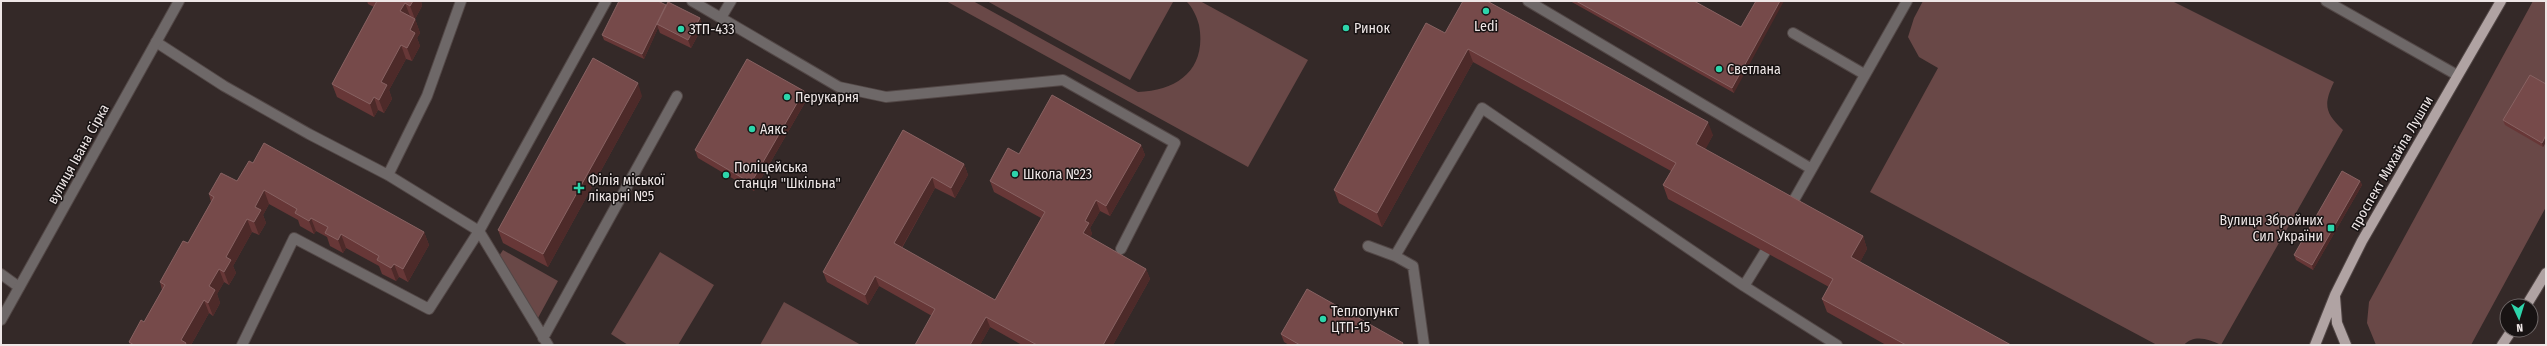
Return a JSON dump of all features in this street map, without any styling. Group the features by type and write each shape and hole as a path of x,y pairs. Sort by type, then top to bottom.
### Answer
{"main road":[{"name":"проспект Михайла Лушпи","path":"2315,345 2334,295 2362,241 2501,1"},
{"path":"2531,298 2546,273"},
{"path":"2334,295 2337,323 2346,345"}],"street":[{"name":"вулиця Івана Сірка","path":"1,320 179,1"},
{"path":"388,175 427,96 461,1"},
{"path":"242,345 294,238 429,309 479,231 606,1"},
{"path":"692,1 722,16 839,87 886,97 1063,80 1174,142 1121,249"},
{"path":"722,16 730,1"},
{"path":"1528,1 1810,168"},
{"path":"1790,207 1810,168 1906,1"},
{"path":"2326,1 2457,75"},
{"path":"1792,33 1864,74"},
{"path":"156,42 224,86 309,134 388,175 479,231 545,341"},
{"path":"545,341 677,96"},
{"path":"1395,256 1482,108 1744,286 1837,345"},
{"path":"1368,246 1395,256 1413,266 1424,345"},
{"path":"1744,286 1765,252"},
{"path":"1,274 19,287"}],"shaded area":[{"path":"946,1 973,1 1138,92 1153,91 1177,82 1187,74 1194,65 1199,53 1199,25 1194,12 1186,1 1200,1 1308,60 1248,167"},
{"path":"987,1 1172,1 1173,2 1130,80"},
{"path":"1923,1 2172,1 2334,82 2330,90 2327,103 2332,119 2343,130 2221,345 2207,339 2197,339 2184,345 2157,345 1870,192 1938,68 1919,57 1908,37 1914,18"},
{"path":"2533,1 2546,1 2546,207 2471,345 2376,345 2367,323 2369,302"},
{"path":"503,250 558,281 538,318 499,256"},
{"path":"660,252 714,285 678,345 628,345 611,334"},
{"path":"784,302 861,345 760,345"}],"building":[{"path":"377,1 413,1 410,6 405,3 400,11 415,19 410,30 415,33 407,48 401,45 381,82 387,85 379,100 374,97 370,104 332,84"},
{"path":"619,1 658,1 666,5 642,54 602,35"},
{"path":"1463,1 1487,1 1708,122 1696,144 1863,236 1851,257 2011,345 1906,345 1822,299 1833,279 1663,185 1676,163 1468,49 1377,213 1334,190 1426,23 1445,33"},
{"name":"Светлана","path":"1576,1 1694,1 1741,27 1756,1 1780,1 1732,88"},
{"name":"ЗТП-433","path":"668,2 700,18 688,40 657,24"},
{"path":"593,58 638,83 543,254 498,230"},
{"name":"Аякс","path":"747,59 804,91 751,183 695,150"},
{"path":"2530,75 2546,84 2546,135 2542,143 2503,120"},
{"path":"1052,95 1141,145 1106,206 1096,200 1085,221 1089,223 1083,233 1146,269 1103,345 1037,345 986,317 970,345 915,345 935,309 875,276 865,295 823,272 903,130 964,164 951,188 932,177 894,243 995,300 1045,212 990,181 1008,148 1019,154"},
{"path":"264,143 424,232 403,269 394,264 391,268 377,260 379,256 341,234 338,240 325,233 328,227 311,218 309,221 295,213 297,209 264,190 255,207 261,210 254,222 247,219 226,257 231,260 224,272 219,269 209,286 215,290 208,303 204,300 181,340 186,343 185,345 134,345 129,342 141,320 144,322 165,285 160,282 183,241 188,243 214,197 209,194 221,173 237,181 249,161 253,163"},
{"path":"2342,171 2360,181 2312,265 2294,255"},
{"name":"Теплопункт ЦТП-15","path":"1307,289 1403,343 1402,345 1300,345 1281,334"}],"place":[{"name":"Ledi","path":"1486,11"},
{"name":"Ринок","path":"1346,28"},
{"name":"ЗТП-433","path":"681,29"},
{"name":"Светлана","path":"1719,69"},
{"name":"Перукарня","path":"787,97"},
{"name":"Аякс","path":"752,129"},
{"name":"Школа №23","path":"1015,174"},
{"name":"Поліцейська станція \"Шкільна\"","path":"726,175"},
{"name":"Філія міської лікарні №5","path":"579,188"},
{"name":"Вулиця Збройних Сил України","path":"2331,228"},
{"name":"Теплопункт ЦТП-15","path":"1323,319"}]}
